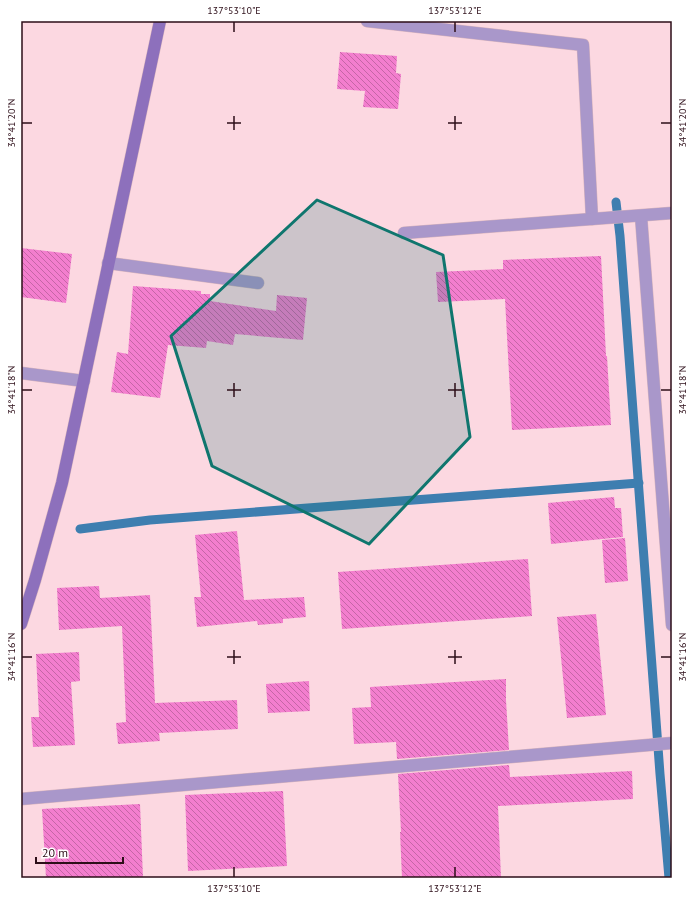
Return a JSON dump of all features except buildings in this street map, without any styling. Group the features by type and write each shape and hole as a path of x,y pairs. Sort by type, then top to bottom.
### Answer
{"street":[{"path":"21,624 62,483 160,21"},
{"path":"367,21 582,45 595,219"},
{"path":"404,233 672,213"},
{"path":"640,216 672,625"},
{"path":"108,263 258,283"},
{"path":"21,373 84,381"},
{"path":"21,799 672,743"}],"highlighted area":[{"path":"317,200 443,255 470,437 369,544 212,466 171,336"}],"waterway":[{"path":"616,202 620,236 669,878"},
{"path":"80,529 150,520 639,483"}]}
